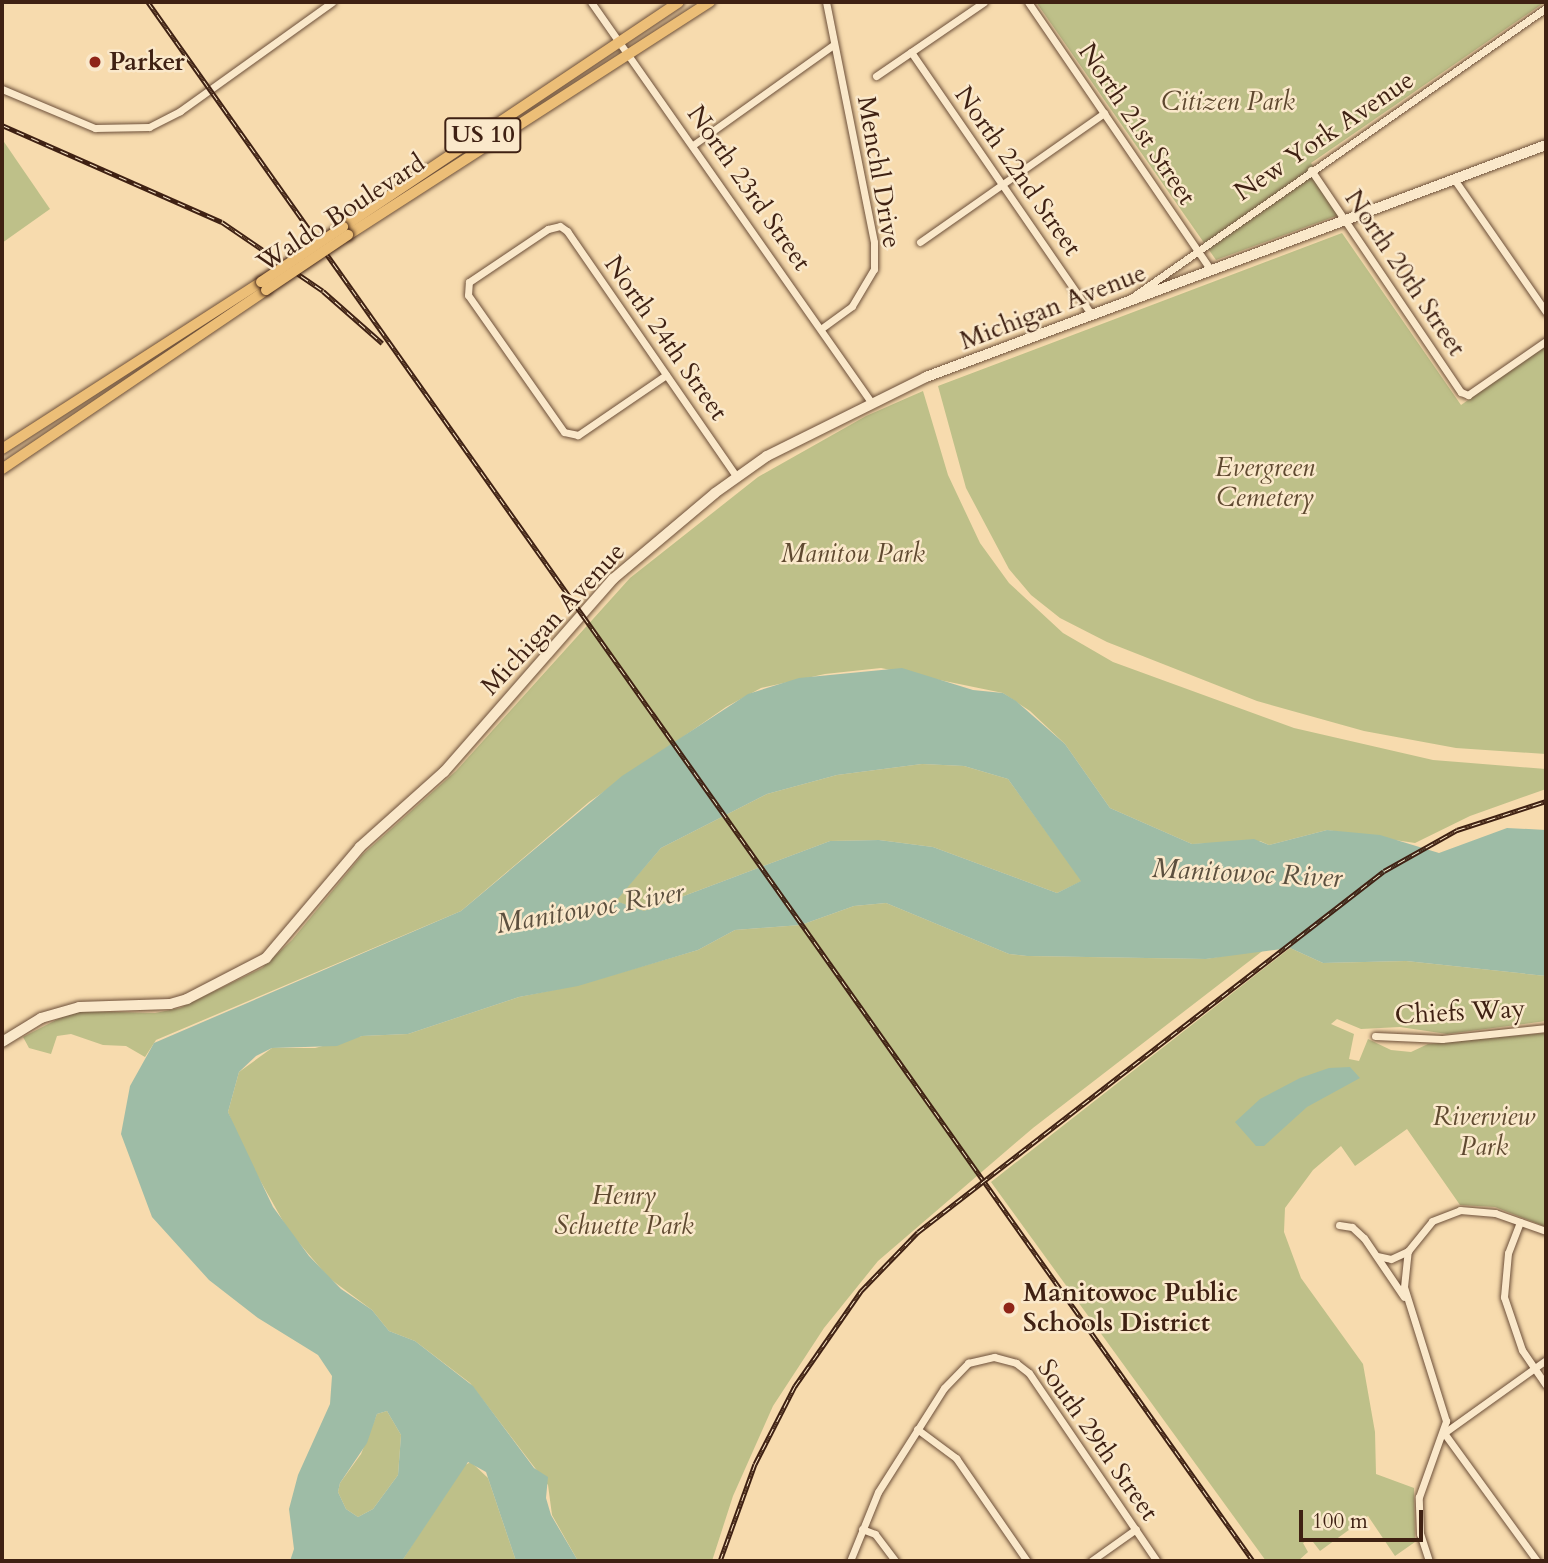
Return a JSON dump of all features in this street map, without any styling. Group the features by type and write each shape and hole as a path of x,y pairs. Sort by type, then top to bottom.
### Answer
{"main road":[{"name":"Waldo Boulevard","path":"2,468 678,2"},
{"name":"Waldo Boulevard","path":"346,231 710,2"},
{"name":"Waldo Boulevard","path":"2,449 264,286"}],"street":[{"path":"2,89 95,128 149,127 180,111 332,2"},
{"name":"North 23rd Street","path":"591,2 630,54 870,401"},
{"name":"Menchl Drive","path":"821,328 852,306 874,269 874,242 826,2"},
{"path":"876,76 984,2"},
{"name":"North 21st Street","path":"1028,2 1211,270"},
{"name":"New York Avenue","path":"1128,301 1197,248 1546,8"},
{"path":"693,145 833,45"},
{"name":"North 22nd Street","path":"911,52 1091,314"},
{"path":"920,242 1104,113"},
{"name":"Michigan Avenue","path":"2,1042 41,1018 79,1007 170,1004 187,999 266,958 360,847 444,772 596,597 736,476 870,401 1091,314 1546,145"},
{"name":"North 20th Street","path":"1311,170 1461,392 1468,395 1546,341"},
{"path":"1454,179 1546,312"},
{"name":"North 24th Street","path":"666,375 578,435 564,432 468,295 469,282 548,229 560,226 666,375 736,476"},
{"name":"Chiefs Way","path":"1375,1036 1442,1039 1546,1028"},
{"path":"1429,1561 1420,1534 1419,1497 1444,1433 1441,1399 1403,1279 1408,1251 1422,1229 1448,1212 1472,1209 1546,1231"},
{"path":"1520,1222 1508,1254 1504,1297 1510,1325 1546,1385"},
{"path":"1339,1225 1352,1227 1409,1303"},
{"path":"1376,1256 1391,1259 1408,1251"},
{"name":"South 29th Street","path":"917,1429 955,1374 968,1363 994,1357 1016,1363 1029,1373 1157,1561"},
{"path":"1444,1433 1546,1360"},
{"path":"850,1561 862,1529 917,1429 956,1458 1027,1561"},
{"path":"1444,1433 1538,1561"},
{"path":"862,1529 876,1534 895,1561"},
{"path":"1091,1561 1136,1529"}],"green space":[{"name":"Citizen Park","path":"1036,2 1545,2 1311,163 1344,213 1216,260"},
{"path":"2,139 50,209 2,243"},
{"name":"Evergreen Cemetery","path":"1342,233 1461,405 1546,346 1546,754 1456,748 1364,731 1257,701 1107,642 1060,618 1031,595 1009,569 966,488 938,386"},
{"name":"Manitou Park","path":"923,391 948,475 980,543 1009,583 1063,633 1113,662 1294,728 1433,760 1546,769 1546,789 1470,816 1415,843 1327,830 1269,845 1260,841 1192,844 1110,808 1065,744 1030,711 1003,693 881,668 825,674 761,688 726,707 589,802 461,911 156,1040 145,1057 126,1046 103,1045 71,1034 57,1036 51,1054 29,1048 23,1037 60,1018 83,1011 155,1013 180,1008 262,968 292,940 362,855 456,771 630,578 758,477 866,416"},
{"path":"922,764 964,766 1008,779 1082,881 1057,893 933,847 879,840 830,841 644,911 615,901 661,848 767,794 837,775"},
{"name":"Henry Schuette Park","path":"886,903 1009,954 1206,959 1265,949 1033,1128 878,1261 824,1328 773,1406 733,1496 712,1561 578,1561 552,1515 548,1485 470,1383 415,1341 389,1331 372,1310 329,1278 288,1230 243,1150 228,1112 239,1072 272,1048 315,1048 362,1036 408,1034 519,997 578,985 698,950 735,930 801,925 854,906"},
{"name":"Riverview Park","path":"1290,948 1323,963 1406,961 1546,976 1546,1021 1447,1034 1400,1027 1361,1029 1337,1019 1331,1024 1354,1034 1349,1059 1359,1061 1368,1039 1391,1050 1411,1052 1428,1044 1546,1033 1546,1227 1495,1207 1460,1205 1407,1129 1355,1166 1341,1146 1313,1170 1285,1208 1284,1232 1301,1278 1363,1364 1375,1432 1376,1474 1414,1488 1415,1542 1395,1556 1368,1516 1320,1551 1310,1538 1303,1543 1308,1552 1298,1561 1266,1561 991,1182"},
{"path":"387,1411 401,1435 398,1475 373,1509 358,1517 346,1509 338,1492 340,1483 361,1454 377,1414"},
{"path":"471,1462 488,1478 516,1561 402,1561 461,1467"}],"water":[{"name":"Manitowoc River","path":"902,668 973,690 1003,693 1065,744 1110,808 1192,844 1254,839 1269,845 1327,830 1380,835 1439,853 1507,828 1546,830 1546,976 1406,961 1323,963 1290,948 1206,959 1027,956 1009,954 886,903 854,906 801,925 735,930 698,950 578,986 519,997 408,1034 362,1036 337,1046 272,1048 256,1056 239,1072 228,1112 273,1207 309,1256 341,1289 372,1310 389,1331 415,1341 473,1386 534,1468 548,1477 546,1498 551,1515 578,1561 516,1561 486,1472 468,1462 402,1561 290,1561 294,1549 289,1509 298,1475 330,1404 332,1376 318,1355 258,1318 209,1280 152,1217 121,1134 130,1086 154,1043 461,911 622,776 748,694 799,678","holes":["922,764 964,766 1008,779 1081,881 1057,893 933,847 879,840 830,841 644,911 616,901 661,848 767,794 837,775","387,1411 401,1435 398,1475 373,1509 358,1517 346,1509 338,1492 340,1483 367,1443 377,1414"]},
{"path":"1350,1067 1360,1078 1307,1107 1264,1146 1256,1146 1235,1122 1260,1099 1300,1078 1329,1068"}],"railway":[{"path":"148,2 1253,1561"},
{"path":"2,125 222,222 323,291 382,343"},
{"path":"720,1561 755,1464 795,1386 861,1291 918,1232 1384,871 1457,830 1546,801"}],"place":[{"name":"Parker","path":"95,62"},
{"name":"Manitowoc Public Schools District","path":"1009,1308"}]}
